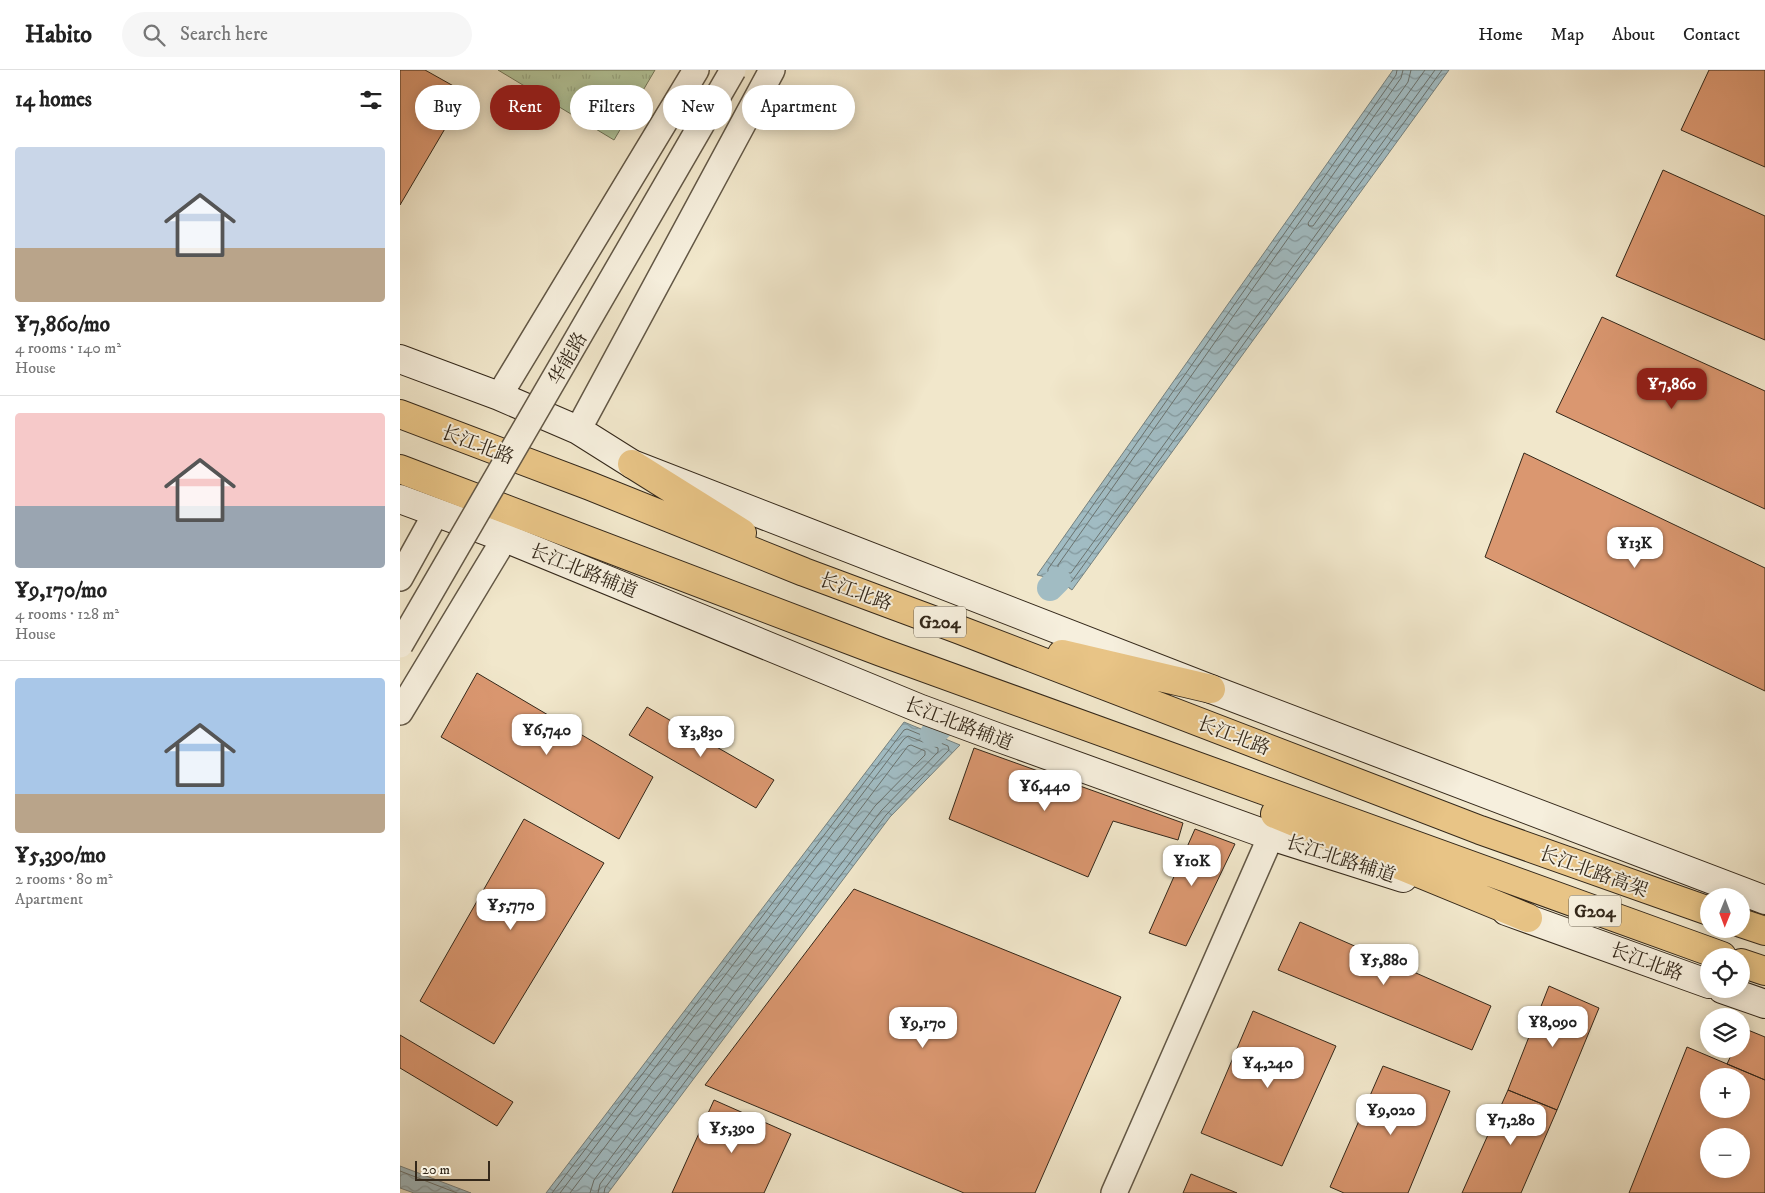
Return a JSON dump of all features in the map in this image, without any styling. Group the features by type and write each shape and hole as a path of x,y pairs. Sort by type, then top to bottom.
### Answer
{"highway":[{"name":"长江北路","path":"400,414 590,486 804,572 1480,830"},
{"path":"632,464 804,572"},
{"name":"G204","path":"400,469 881,652"},
{"path":"960,630 1211,689"},
{"path":"881,652 1528,918"},
{"name":"长江北路高架","path":"881,652 1700,948"},
{"name":"长江北路高架","path":"1480,830 1700,908"},
{"path":"1750,926 1765,931"},
{"path":"1750,966 1765,972"}],"main road":[{"path":"400,359 499,396 578,430 632,464 1211,689 1765,900"},
{"name":"长江北路辅道","path":"400,499 436,514 505,538 921,709 1271,836 1528,918"},
{"name":"长江北路","path":"1528,918 1700,981"},
{"path":"1748,998 1765,1004"}],"street":[{"path":"499,396 696,70"},
{"name":"华能路","path":"400,645 733,70"},
{"path":"578,430 772,70"},
{"path":"400,578 436,514"},
{"path":"400,712 505,538"},
{"path":"1114,1193 1271,836"}],"green space":[{"path":"498,70 655,70 646,85 570,85 570,113 560,107 560,85 523,85"},
{"path":"597,130 620,130 614,140"}],"water":[{"path":"1393,70 1449,70 1072,590 1058,580 1037,575"},
{"path":"904,722 960,745 890,817 608,1193 546,1193"},
{"path":"400,1166 471,1193 414,1193 400,1188"}],"building":[{"path":"400,70 425,70 452,85 415,85 415,130 444,130 400,205"},
{"path":"1709,70 1765,70 1765,167 1681,130"},
{"path":"1663,170 1765,216 1765,340 1616,276"},
{"path":"1602,317 1765,391 1765,509 1556,412"},
{"path":"1524,453 1765,568 1765,691 1485,557"},
{"path":"477,673 653,777 619,839 441,737"},
{"path":"647,707 774,780 756,808 629,735"},
{"path":"974,748 1183,823 1178,840 1113,821 1088,877 949,819"},
{"path":"524,819 604,863 494,1044 420,1001"},
{"path":"1195,829 1235,844 1186,946 1149,933"},
{"path":"854,889 1121,997 1035,1193 964,1193 705,1085"},
{"path":"1300,922 1491,1006 1472,1050 1278,970"},
{"path":"1549,986 1599,1008 1557,1110 1508,1090"},
{"path":"1253,1011 1336,1046 1282,1166 1201,1133"},
{"path":"1750,1031 1765,1037 1765,1080 1750,1074 1750,1068 1736,1068 1727,1064 1730,1058 1750,1058"},
{"path":"400,1035 513,1102 497,1126 400,1068"},
{"path":"1687,1047 1700,1052 1700,1058 1713,1058 1737,1068 1700,1068 1700,1118 1750,1118 1750,1074 1765,1080 1765,1193 1629,1193"},
{"path":"1383,1066 1450,1091 1408,1193 1344,1193 1330,1187"},
{"path":"1508,1090 1557,1110 1521,1193 1462,1193"},
{"path":"714,1100 791,1134 764,1193 672,1193"},
{"path":"1191,1174 1237,1193 1183,1193"}],"waterway":[{"path":"1050,588 1058,580"},
{"path":"933,734 942,725"}]}
